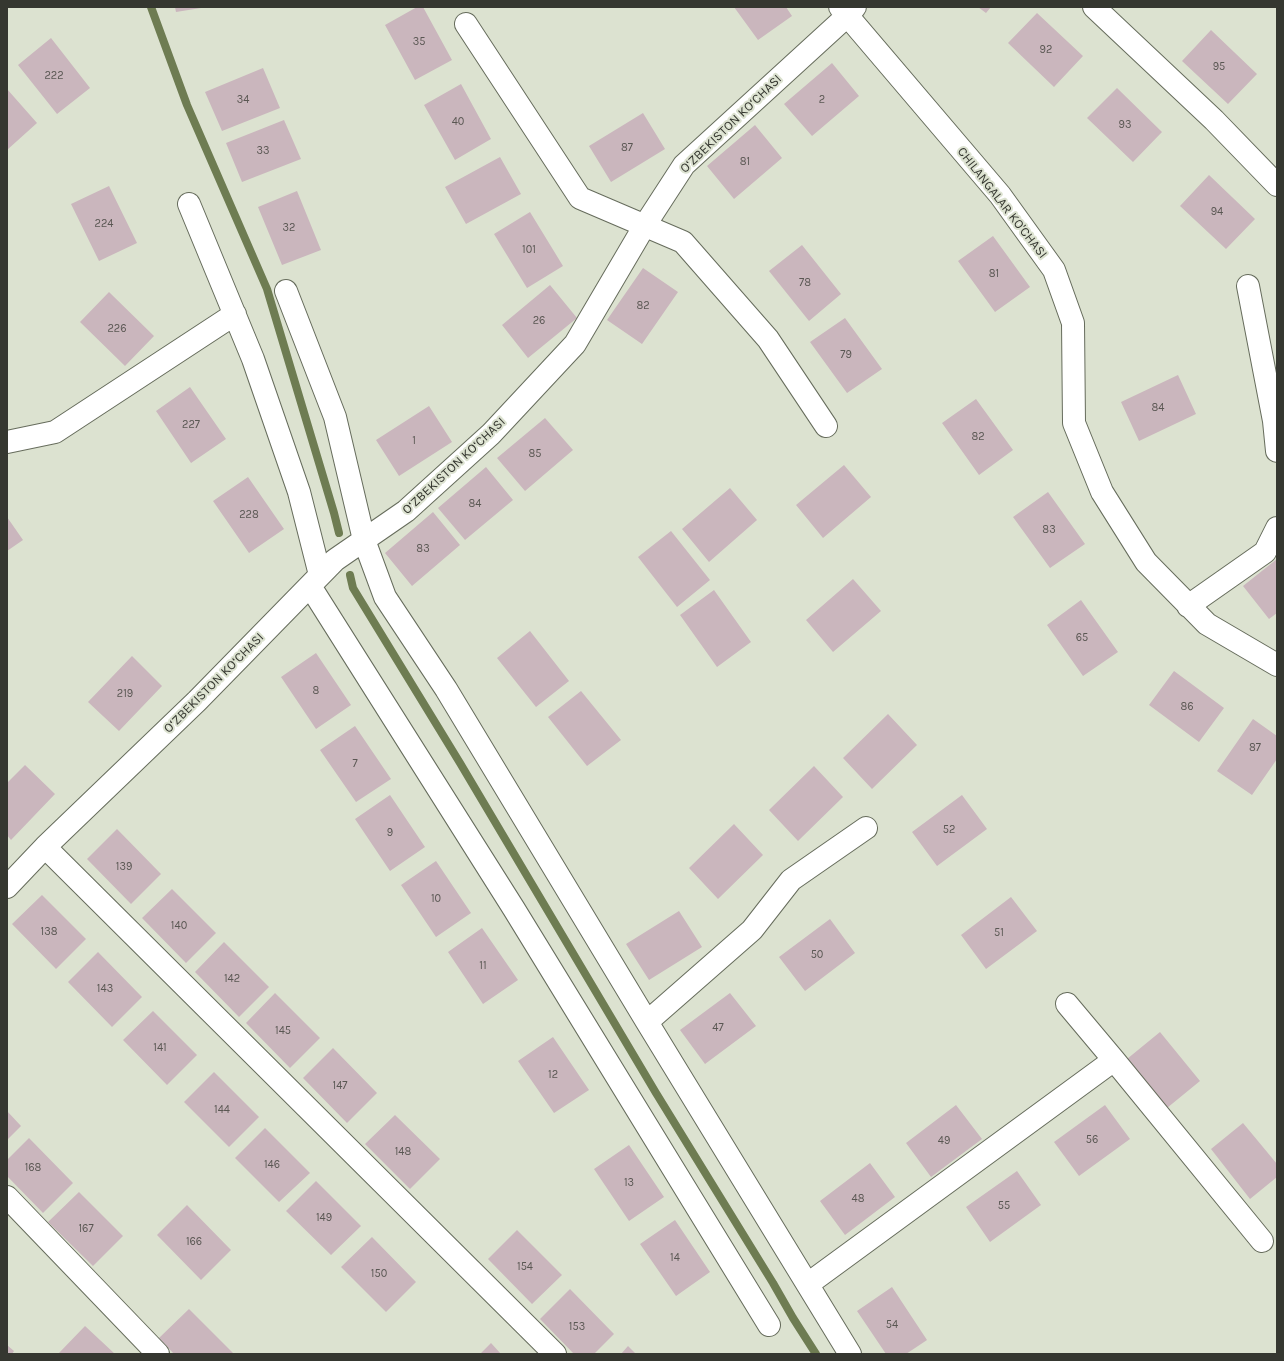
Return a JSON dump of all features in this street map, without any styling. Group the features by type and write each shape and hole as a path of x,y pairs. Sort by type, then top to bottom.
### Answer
{"street":[{"path":"1094,7 1214,120 1277,186"},
{"name":"O‘ZBEKISTON KO‘CHASI","path":"7,887 45,847 197,701 335,560 406,511 491,434 575,344 645,225 684,165 847,10"},
{"name":"CHILANGALAR KO'CHASI","path":"847,10 898,74 1000,196 1054,270 1072,323 1074,423 1102,492 1146,562 1206,624 1277,665"},
{"path":"466,24 580,198 683,242 768,339 826,426"},
{"path":"190,204 253,359 299,492 315,581 770,1325"},
{"path":"1248,286 1274,421 1277,450"},
{"path":"286,290 335,417 364,540 385,597 446,689 850,1354"},
{"path":"7,442 55,432 235,314"},
{"path":"1188,606 1265,552 1277,528"},
{"path":"647,1022 752,930 791,880 866,828"},
{"path":"45,847 555,1354"},
{"path":"1067,1004 1262,1241"},
{"path":"808,1284 1114,1060"},
{"path":"7,1197 158,1354"}],"building":[{"path":"175,7 201,7 201,8 176,12"},
{"path":"417,7 423,7 452,60 415,80 385,25"},
{"path":"734,7 786,7 792,16 758,40"},
{"path":"978,7 991,7 986,13"},
{"path":"1037,13 1083,56 1054,87 1008,43"},
{"path":"1211,30 1257,74 1228,104 1182,61"},
{"path":"51,38 90,88 57,114 18,65"},
{"path":"832,63 859,96 812,136 784,104"},
{"path":"263,68 280,108 222,131 205,92"},
{"path":"461,84 491,139 455,160 424,105"},
{"path":"1117,88 1162,132 1133,162 1087,118"},
{"path":"7,89 37,123 7,150"},
{"path":"643,113 665,149 611,182 589,146"},
{"path":"284,120 301,159 242,182 226,143"},
{"path":"755,125 782,158 734,199 707,166"},
{"path":"500,157 521,194 466,224 445,187"},
{"path":"1209,175 1255,219 1226,249 1180,206"},
{"path":"109,186 137,243 99,261 71,204"},
{"path":"297,191 321,250 282,265 258,207"},
{"path":"530,212 563,266 527,288 494,234"},
{"path":"993,236 1030,287 995,312 958,261"},
{"path":"802,245 841,294 809,321 769,271"},
{"path":"643,268 678,292 642,344 607,320"},
{"path":"550,285 577,318 528,358 502,325"},
{"path":"109,292 154,336 125,366 80,322"},
{"path":"845,318 882,369 847,393 810,342"},
{"path":"1178,375 1196,414 1139,441 1121,402"},
{"path":"190,387 226,439 191,463 156,411"},
{"path":"976,399 1013,450 979,475 942,423"},
{"path":"429,406 452,442 399,476 376,440"},
{"path":"545,418 573,450 525,491 497,458"},
{"path":"844,465 871,497 823,538 796,505"},
{"path":"486,467 513,500 465,540 438,508"},
{"path":"248,477 284,529 249,553 213,501"},
{"path":"730,488 757,520 709,562 682,529"},
{"path":"1048,492 1085,544 1050,568 1013,517"},
{"path":"433,512 460,545 412,586 385,553"},
{"path":"7,517 23,540 7,551"},
{"path":"671,531 710,580 677,607 638,557"},
{"path":"1277,559 1277,613 1269,619 1243,586"},
{"path":"853,579 881,611 833,652 806,620"},
{"path":"714,590 751,642 717,667 680,615"},
{"path":"1081,600 1118,652 1083,676 1047,625"},
{"path":"530,631 569,681 536,707 497,658"},
{"path":"316,653 351,705 316,729 281,677"},
{"path":"132,656 162,686 119,731 88,702"},
{"path":"1174,671 1224,708 1199,742 1149,705"},
{"path":"581,691 621,740 587,766 548,717"},
{"path":"888,714 917,745 872,789 843,758"},
{"path":"1253,719 1277,736 1277,759 1252,795 1217,771"},
{"path":"355,726 391,779 356,802 320,750"},
{"path":"25,765 55,794 11,840 7,835 7,783"},
{"path":"814,766 843,797 798,841 769,810"},
{"path":"390,795 425,847 390,871 355,819"},
{"path":"962,795 987,829 937,866 912,832"},
{"path":"734,824 763,855 718,899 689,868"},
{"path":"117,829 161,874 131,904 87,859"},
{"path":"436,861 471,913 436,937 401,885"},
{"path":"172,889 216,933 186,963 142,918"},
{"path":"42,895 86,939 56,969 12,924"},
{"path":"1011,897 1037,931 986,969 961,935"},
{"path":"679,911 702,947 649,980 626,944"},
{"path":"830,919 855,953 805,991 779,957"},
{"path":"482,928 518,980 483,1004 448,952"},
{"path":"224,942 269,987 239,1017 195,972"},
{"path":"98,952 142,997 112,1027 68,982"},
{"path":"275,993 320,1038 290,1068 246,1023"},
{"path":"730,993 756,1026 705,1064 680,1030"},
{"path":"153,1011 197,1055 167,1085 123,1040"},
{"path":"1160,1032 1200,1081 1167,1108 1127,1059"},
{"path":"553,1037 589,1090 554,1113 518,1061"},
{"path":"333,1048 377,1093 347,1123 303,1078"},
{"path":"214,1072 259,1117 229,1147 184,1102"},
{"path":"956,1105 982,1139 931,1177 906,1143"},
{"path":"1105,1105 1130,1139 1079,1176 1054,1142"},
{"path":"7,1111 21,1126 7,1140"},
{"path":"395,1115 440,1159 410,1189 365,1144"},
{"path":"1243,1123 1277,1164 1277,1177 1250,1199 1211,1149"},
{"path":"265,1128 310,1173 279,1202 235,1158"},
{"path":"29,1138 73,1183 43,1213 7,1176 7,1160"},
{"path":"629,1145 664,1197 629,1221 594,1169"},
{"path":"870,1163 895,1197 845,1235 820,1201"},
{"path":"1017,1171 1041,1205 990,1242 966,1207"},
{"path":"316,1181 361,1226 331,1255 286,1211"},
{"path":"79,1192 123,1236 93,1266 48,1222"},
{"path":"187,1205 231,1250 201,1280 157,1235"},
{"path":"675,1220 710,1272 676,1296 640,1244"},
{"path":"517,1230 562,1275 532,1304 488,1259"},
{"path":"372,1237 416,1282 386,1312 341,1267"},
{"path":"892,1287 927,1340 906,1354 886,1354 857,1311"},
{"path":"570,1289 614,1334 594,1354 574,1354 540,1319"},
{"path":"189,1309 234,1354 174,1354 159,1338"},
{"path":"85,1326 115,1354 58,1354"},
{"path":"491,1343 501,1354 480,1354"},
{"path":"7,1345 14,1351 12,1354 7,1354"},
{"path":"628,1346 636,1354 621,1354"}],"waterway":[{"path":"151,7 187,105 267,289 339,533"},
{"path":"350,575 353,588 460,763 656,1093 816,1354"}]}
